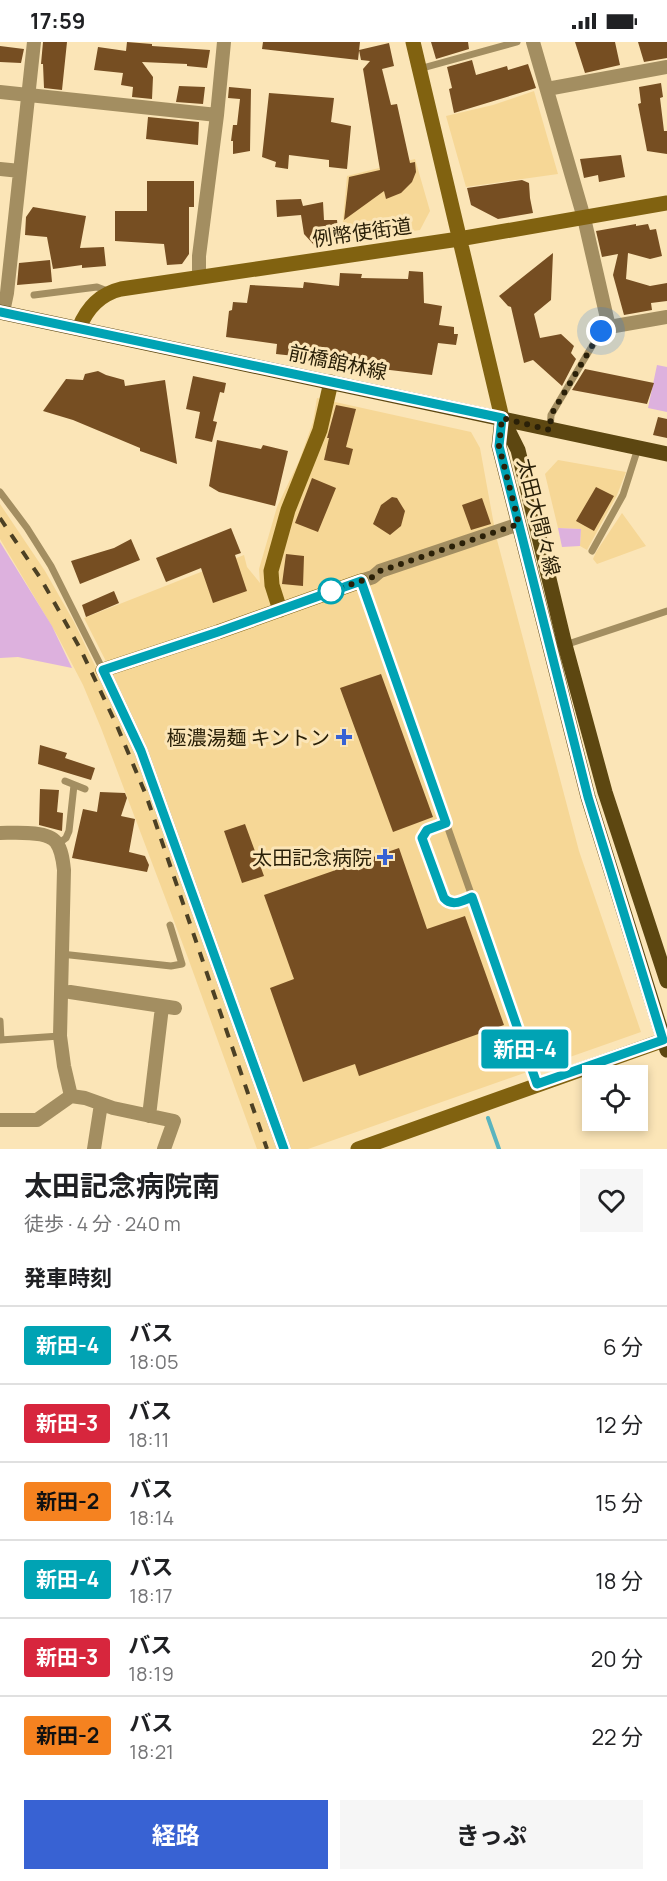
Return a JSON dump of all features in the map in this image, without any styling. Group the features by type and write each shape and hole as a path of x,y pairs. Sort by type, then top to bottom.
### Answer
{"main road":[{"name":"前橋館林線","path":"1,314 79,328 667,454"},
{"name":"太田大間々線","path":"502,418 499,446 588,797 666,1043"},
{"name":"太田大間々線","path":"502,418 518,450 565,645 605,792 667,981"}],"street":[{"path":"1,314 7,293 7,233 20,171 34,42"},
{"path":"199,276 199,256 224,42"},
{"path":"413,42 502,418"},
{"path":"533,42 584,218 609,327 667,317"},
{"path":"547,89 667,67"},
{"path":"0,92 217,115"},
{"path":"0,169 20,171"},
{"name":"例幣使街道","path":"110,292 199,276 459,239 667,202"},
{"path":"79,328 87,312 110,292"},
{"path":"280,610 272,585 271,571 288,510 320,430 331,382"},
{"path":"284,1149 141,751 103,670 218,632 373,577 380,571 519,524"},
{"path":"0,833 37,834 53,838 58,844 64,870 60,1036 71,1096"},
{"path":"70,992 169,1008 149,1116"},
{"path":"358,1149 537,1084 666,1043"},
{"path":"0,1120 37,1120 71,1096 85,1098 149,1116 174,1120 164,1149"},
{"path":"94,1149 101,1104"}],"lane":[{"path":"419,69 517,42"},
{"path":"34,295 97,287 110,292"},
{"path":"550,430 551,415 601,331 609,327"},
{"path":"592,551 623,495 638,448"},
{"path":"0,492 27,528 51,566 103,670"},
{"path":"361,581 537,1084"},
{"path":"565,645 667,611"},
{"path":"65,781 85,789"},
{"path":"58,844 66,838 69,831 74,784"},
{"path":"446,823 427,830 422,838 444,898 454,903 472,897"},
{"path":"61,954 171,966 182,964 170,925"},
{"path":"0,1022 1,1040 60,1036"}],"shaded area":[{"path":"534,91 558,174 466,187 446,116 493,105"},
{"path":"415,159 430,211 420,230 341,242 347,176"},
{"path":"657,365 667,367 667,412 648,408"},
{"name":"極濃湯麺 キントン","path":"317,398 471,432 480,448 496,536 579,851 641,1032 308,1149 288,1149 235,991 159,786 119,687 84,618 244,555 247,567 260,583 259,569 277,507 299,461 313,422"},
{"path":"558,460 626,472 617,495 587,550 580,546 581,529 558,528 545,474"},
{"path":"0,504 45,571 74,622 122,722 139,762 278,1149 257,1149 188,958 83,685 57,635 0,539"},
{"path":"622,513 646,546 597,564 593,559 596,552"},
{"path":"558,528 581,529 580,546 562,547"},
{"path":"0,542 52,626 72,668 18,657 0,658"}],"building":[{"path":"43,42 67,42 62,90 44,88 43,64 41,64"},
{"path":"127,42 210,50 207,68 187,66 187,64 142,62 153,77 152,99 132,97 133,87 121,85 123,73 94,70 98,47 126,51"},
{"path":"263,42 360,42 358,60 262,49"},
{"path":"431,42 468,42 469,49 436,59"},
{"path":"575,42 615,42 620,65 585,73"},
{"path":"638,42 667,42 667,58 644,62"},
{"path":"389,43 394,66 382,69 391,105 397,104 410,163 415,162 416,172 412,182 401,193 386,199 384,191 344,220 349,177 380,170 363,69 370,61 361,60 359,50"},
{"path":"0,46 24,49 21,63 0,62"},
{"path":"472,60 476,75 507,66 508,70 528,64 536,88 454,113 447,67"},
{"path":"661,83 663,97 660,98 664,131 667,131 667,154 647,151 638,104 641,103 639,87"},
{"path":"179,86 205,87 203,104 176,102"},
{"path":"229,87 251,89 250,151 233,154 233,141 231,141 233,125 237,125 240,99 228,98"},
{"path":"269,93 334,98 331,122 351,126 347,169 329,167 329,160 289,155 288,169 275,167 276,162 262,157"},
{"path":"148,117 199,122 198,145 146,139"},
{"path":"621,155 625,177 599,182 598,175 584,178 580,159"},
{"path":"522,180 529,183 533,213 498,219 471,205 467,188"},
{"path":"147,181 194,181 194,207 189,207 189,254 182,264 167,265 164,244 115,241 115,211 147,211"},
{"path":"301,199 303,206 323,202 324,220 337,220 339,241 314,245 304,234 301,215 277,217 276,200"},
{"path":"33,207 86,216 80,248 104,247 106,266 82,268 82,265 53,269 47,237 25,235 26,217"},
{"path":"636,224 636,226 648,224 650,230 656,229 662,256 650,259 628,253 626,279 650,286 667,283 667,301 651,303 652,310 624,315 613,275 618,254 602,257 596,231"},
{"path":"553,253 551,300 534,314 540,338 561,334 574,346 571,353 576,359 562,386 533,360 524,363 511,307 499,296"},
{"path":"50,260 52,282 17,285 19,263"},
{"path":"409,271 423,272 424,303 442,306 439,325 454,327 454,334 458,334 456,345 438,343 432,375 276,354 277,344 226,337 229,311 232,310 233,302 247,303 250,285 303,288 304,282 339,286 340,273 362,274 361,278 408,279"},
{"path":"585,369 654,383 647,404 572,390"},
{"path":"98,371 124,380 125,386 165,380 177,464 140,451 140,448 73,420 43,411 66,379 83,380 85,374"},
{"path":"193,376 226,383 224,393 220,392 213,421 217,422 212,442 195,438 200,412 186,409"},
{"path":"336,405 356,409 346,447 353,449 349,465 324,460"},
{"path":"658,417 667,419 667,438 653,435"},
{"path":"217,440 261,449 263,445 288,451 275,506 219,492 209,486"},
{"path":"312,478 336,488 318,532 295,523"},
{"path":"596,487 614,496 594,531 576,521"},
{"path":"392,497 397,498 405,511 401,526 390,535 373,524 381,505"},
{"path":"482,498 491,524 471,530 462,505"},
{"path":"231,528 241,553 235,555 247,591 213,603 201,568 166,582 156,558"},
{"path":"131,539 140,560 80,584 71,561 114,548"},
{"path":"286,554 304,556 303,586 282,584"},
{"path":"114,591 119,603 86,617 82,605"},
{"path":"381,674 433,817 393,832 340,688"},
{"path":"40,745 67,753 65,758 95,768 91,780 38,764"},
{"path":"40,789 59,790 57,812 63,813 62,831 39,825"},
{"path":"100,792 125,793 127,798 121,816 135,819 129,852 145,856 149,865 147,872 72,858 83,809 97,812"},
{"path":"245,824 264,876 242,883 224,831"},
{"path":"399,848 427,929 465,916 504,1025 359,1076 355,1064 303,1082 270,988 294,979 264,895"}],"waterway":[{"path":"488,1118 499,1149"}],"railway":[{"path":"0,518 41,579 81,650 117,726 146,795 267,1149"}],"bus line":[{"name":"新田-4","path":"0,312 502,418 499,446 588,797 663,1040 537,1084 472,897 454,903 444,898 422,838 427,830 446,823 361,581 103,670 141,751 284,1149"}],"place":[{"name":"極濃湯麺 キントン","path":"344,737"},
{"name":"太田記念病院","path":"385,857"}],"route":[{"path":"331,591 373,577 380,571 519,524 499,446 502,418 550,430 551,415 601,331"}]}
